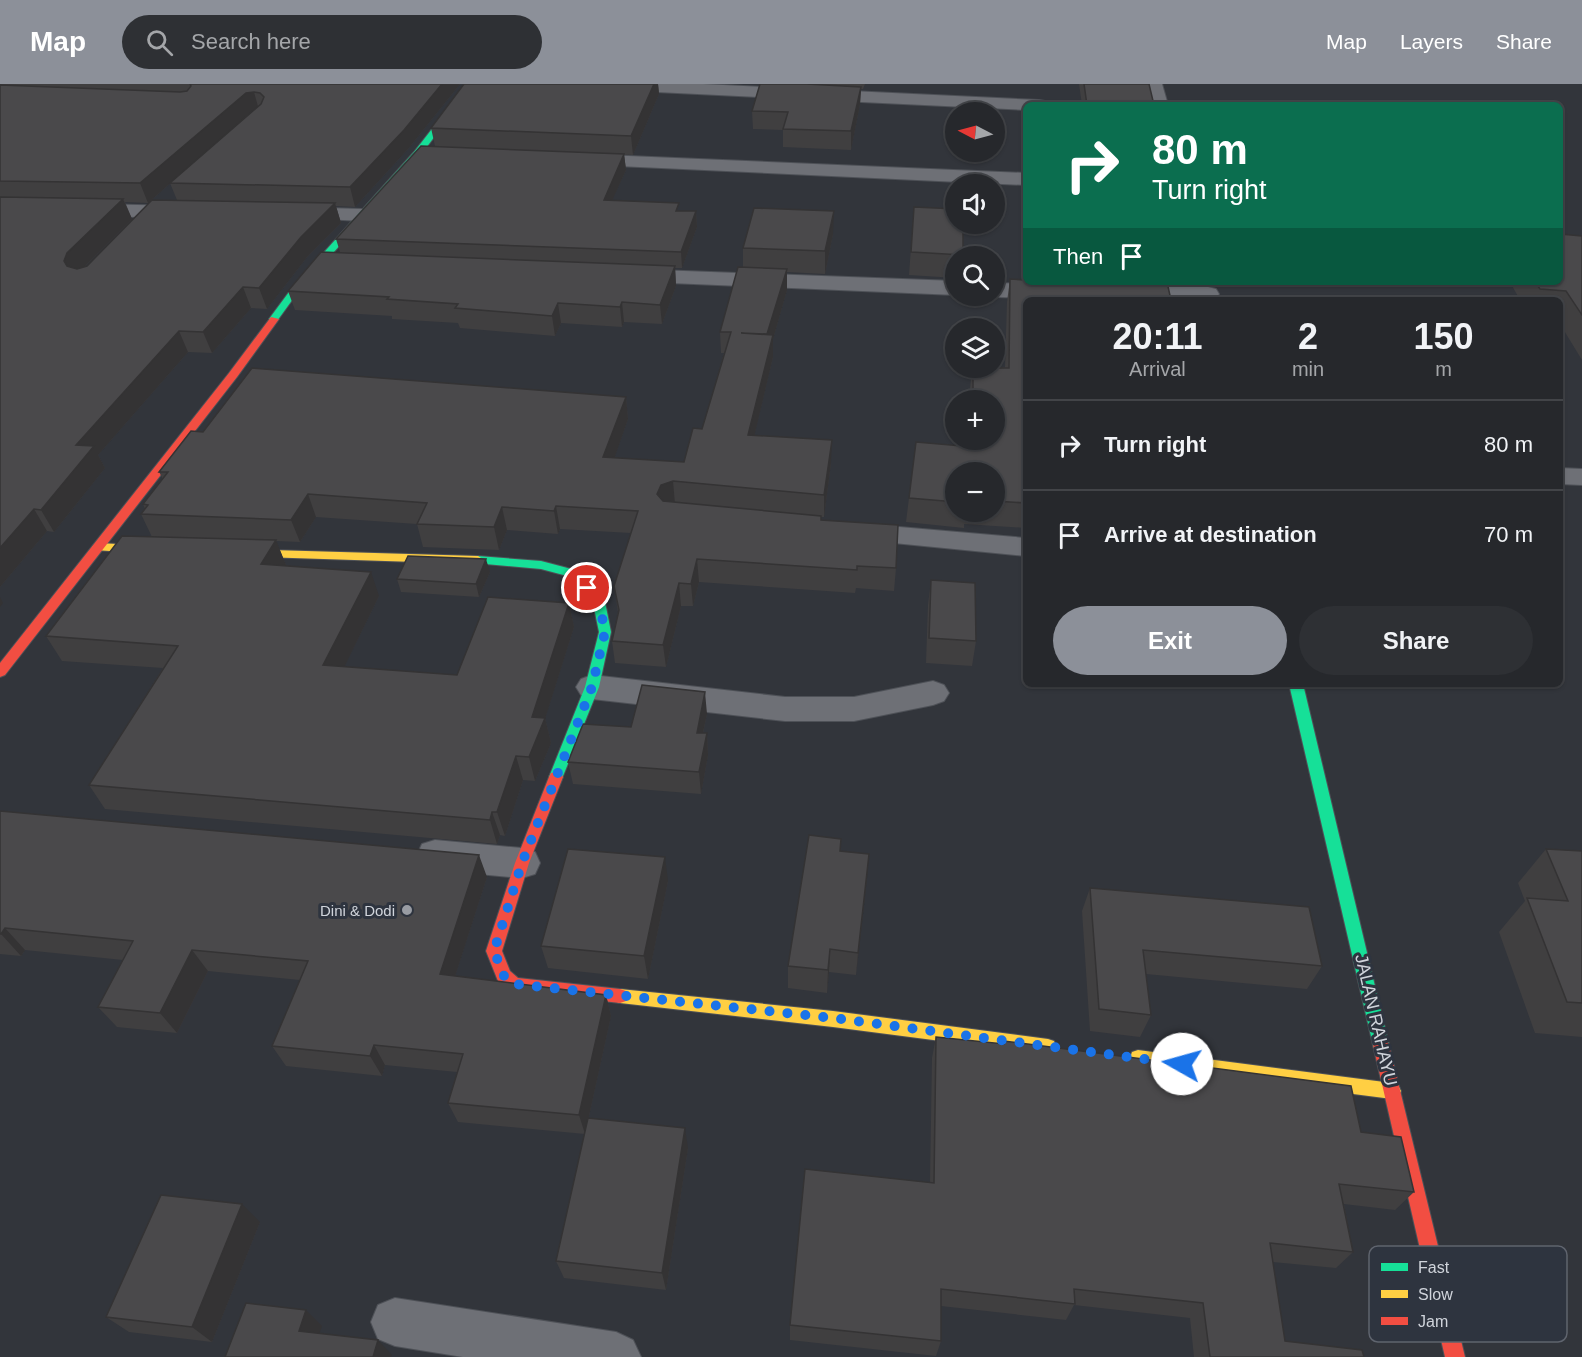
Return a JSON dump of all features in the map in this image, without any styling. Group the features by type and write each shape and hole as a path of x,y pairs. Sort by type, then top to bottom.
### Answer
{"street":[{"path":"0,672 98,547 244,376 317,263 417,153 471,84"},
{"path":"595,84 709,86 1023,104"},
{"path":"1154,84 1158,102"},
{"path":"417,153 441,154"},
{"path":"559,159 1023,179"},
{"path":"132,234 172,195"},
{"path":"0,208 201,212"},
{"path":"270,213 362,214"},
{"path":"317,263 340,264"},
{"path":"609,275 945,288"},
{"path":"1005,290 1069,291"},
{"path":"1104,292 1207,292"},
{"path":"1563,476 1582,477"},
{"path":"824,529 1023,548"},
{"path":"98,547 168,550"},
{"path":"226,552 485,560 541,565 576,574 599,602 605,632 592,687 522,863 494,951 504,976 514,984 833,1018 1066,1049"},
{"path":"592,687 785,709 854,709 933,693"},
{"name":"JALAN RAHAYU","path":"1297,687 1429,1246"},
{"path":"403,852 522,863"},
{"path":"1124,1056 1392,1091"},
{"path":"395,1322 616,1357"},
{"name":"JALAN RAHAYU","path":"1451,1342 1455,1357"}],"building":[{"path":"190,84 442,84 404,130 350,187 170,183 261,104 264,97 254,92 246,93 140,183 0,181 0,85 180,92 187,91"},
{"path":"464,84 654,84 631,136 431,128"},
{"path":"760,84 861,87 851,131 783,129 788,112 752,111"},
{"path":"1084,84 1149,84 1153,102 1087,102"},
{"path":"421,146 624,154 604,200 679,203 676,211 696,211 681,252 336,239"},
{"path":"0,197 123,199 67,253 64,261 67,266 77,269 87,266 152,200 335,203 301,237 259,288 243,287 203,332 179,331 76,445 94,446 41,510 34,509 0,548"},
{"path":"914,207 945,208 945,234 963,234 963,246 945,246 945,254 911,252"},
{"path":"754,208 834,211 825,251 743,248"},
{"path":"1563,234 1582,236 1582,315 1566,291 1540,289 1537,285 1563,285"},
{"path":"321,252 675,266 660,305 622,302 620,307 558,303 552,316 455,308 458,304 387,299 389,297 288,291"},
{"path":"738,267 787,269 767,334 741,333 773,335 748,435 832,440 824,495 673,481 661,485 657,494 663,501 821,516 821,520 898,525 896,568 857,566 857,570 697,559 691,584 679,583 663,645 612,641 619,610 614,586 638,511 556,506 554,511 502,507 494,527 417,524 427,503 308,494 291,520 141,514 148,505 143,504 168,472 159,472 191,431 203,432 252,368 626,397 603,457 684,462 693,428 702,429 731,332 720,332"},
{"path":"1010,279 1023,280 1023,285 1168,285 1170,297 1023,297 1023,503 1005,502 1005,462 945,462 945,501 909,498 916,442 945,445 945,450 1005,450 1005,390 973,390 973,378 1005,378 1005,368 1009,368"},
{"path":"122,536 276,540 261,564 371,572 323,665 457,675 488,597 569,603 532,717 545,718 529,757 516,756 497,812 492,812 490,820 89,785 178,646 46,636"},
{"path":"408,556 486,559 476,584 397,579"},
{"path":"931,580 975,583 976,641 929,638"},
{"path":"642,685 705,692 697,733 707,733 699,772 568,762 583,724 631,727"},
{"path":"0,811 479,855 440,974 606,995 579,1115 448,1103 463,1054 374,1045 370,1056 272,1046 308,961 192,950 160,1013 98,1007 133,941 5,928 0,934"},
{"path":"809,835 841,839 840,851 869,854 858,953 830,949 828,970 788,966"},
{"path":"568,849 665,857 644,956 541,946"},
{"path":"1546,849 1582,851 1582,1003 1567,1002 1527,898 1568,901"},
{"path":"1090,888 1309,907 1322,966 1143,950 1151,1015 1099,1009"},
{"path":"936,1037 1004,1044 1004,1041 1351,1086 1361,1132 1401,1137 1414,1192 1339,1184 1353,1252 1270,1243 1285,1341 1362,1350 1364,1357 1210,1357 1203,1303 1074,1289 1075,1304 941,1289 941,1341 790,1325 805,1169 934,1183"},
{"path":"588,1118 685,1128 662,1273 556,1261"},
{"path":"161,1195 242,1204 192,1327 106,1317"},
{"path":"246,1303 306,1310 299,1331 378,1340 373,1357 225,1357"}],"traffic: fast":[{"path":"274,319 295,290 417,154 471,84"},
{"path":"478,560 541,565 575,574 599,602 605,632 592,687 556,777"},
{"path":"1297,687 1381,1045"}],"traffic: slow":[{"path":"98,547 156,550"},
{"path":"238,553 478,560"},
{"path":"620,996 833,1019 1048,1047"},
{"path":"1138,1058 1392,1091"}],"traffic: jam":[{"path":"0,672 233,375 274,319"},
{"path":"556,777 522,863 494,951 504,976 514,985 620,996"},
{"path":"1381,1045 1429,1246"},
{"path":"1451,1342 1455,1357"}],"place":[{"name":"Dini & Dodi","path":"407,910"}],"route":[{"path":"587,588 599,602 605,632 592,687 522,863 494,951 504,976 514,984 833,1018 1182,1064"}]}
